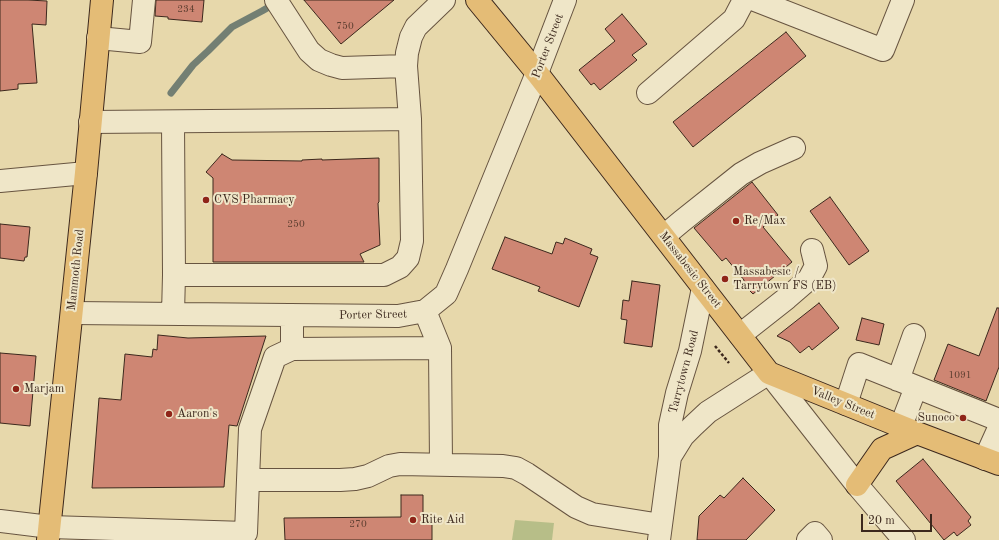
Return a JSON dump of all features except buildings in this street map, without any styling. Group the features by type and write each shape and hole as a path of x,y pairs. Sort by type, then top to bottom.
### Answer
{"main road":[{"name":"Mammoth Road","path":"49,533 102,0"},
{"name":"Massabesic Street","path":"477,0 537,73 769,373"},
{"name":"Valley Street","path":"769,373 992,462"},
{"path":"857,484 882,449 909,429"}],"street":[{"path":"98,38 140,42 144,0"},
{"path":"174,275 384,275 400,267 408,258 412,241 410,119 406,66 407,53 411,37 416,27 444,0"},
{"name":"Porter Street","path":"72,313 398,316 425,312 446,294 537,73 565,0"},
{"path":"648,93 734,19 744,0"},
{"path":"755,0 883,50 903,0"},
{"path":"280,8 309,51 319,60 342,68 406,66"},
{"path":"90,122 410,119"},
{"path":"173,122 173,314"},
{"path":"664,236 741,174 760,163 794,148"},
{"path":"0,180 86,173"},
{"path":"740,335 809,279 816,266 812,250"},
{"name":"Tarrytown Road","path":"660,532 670,457 670,425 690,351 703,288"},
{"path":"425,312 440,348 441,464"},
{"path":"292,315 292,349"},
{"path":"909,429 907,383 914,335"},
{"path":"0,521 49,533 246,533 250,429 275,357 292,349 440,348"},
{"path":"846,404 859,364 999,420"},
{"name":"Tarrytown Road","path":"670,457 683,436 708,412 769,373"},
{"name":"Massabesic Street","path":"769,373 857,484 904,540"},
{"path":"992,462 999,428"},
{"path":"248,480 355,479 368,476 389,466 400,464 503,466 516,468 576,507 592,514 660,532"},
{"path":"808,540 815,533 821,540"}],"path":[{"path":"714,346 729,362"}],"green space":[{"path":"515,520 554,523 552,540 512,540"}],"waterway":[{"path":"171,93 193,65 232,27 276,3"}],"place":[{"name":"CVS Pharmacy","path":"206,200"},
{"name":"Re/Max","path":"736,221"},
{"name":"Massabesic / Tarrytown FS (EB)","path":"725,279"},
{"name":"Marjam","path":"16,389"},
{"name":"Aaron's","path":"169,414"},
{"name":"Sunoco","path":"963,418"},
{"name":"Rite Aid","path":"413,520"}]}
